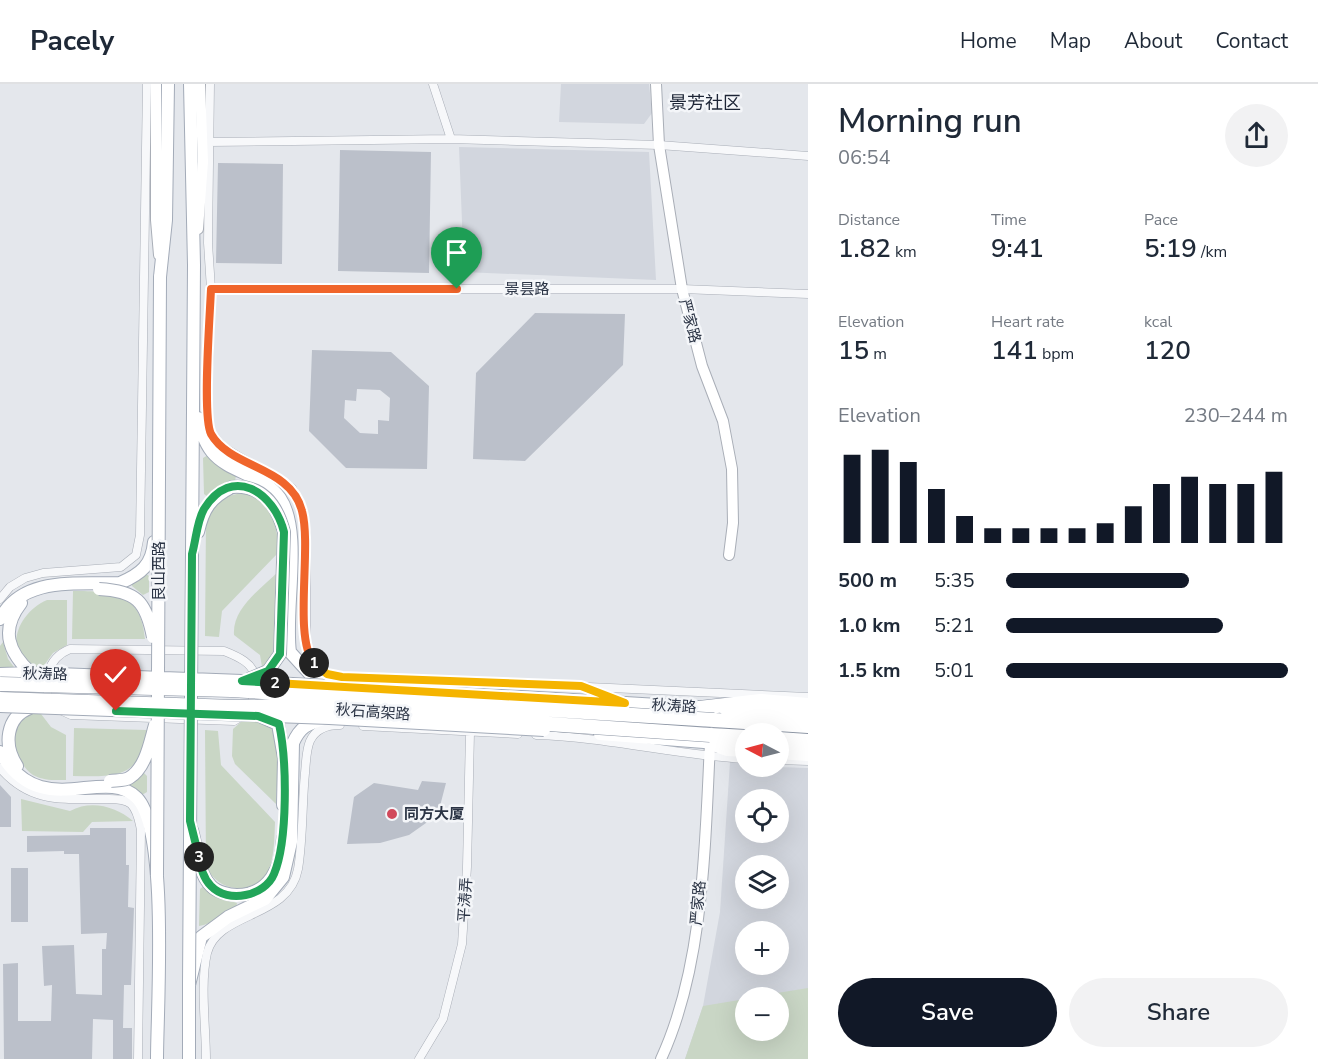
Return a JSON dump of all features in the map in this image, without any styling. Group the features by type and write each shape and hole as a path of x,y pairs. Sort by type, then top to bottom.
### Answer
{"highway":[{"name":"秋石高架路","path":"0,684 231,690 808,726"},
{"name":"秋石高架路","path":"0,699 234,707 288,706 735,736"},
{"path":"699,708 761,702 808,705"},
{"path":"789,740 808,741"},
{"path":"710,750 735,749"},
{"path":"789,751 808,752"}],"main road":[{"name":"艮山西路","path":"156,1059 160,710 158,663 160,277 166,220 168,84"},
{"path":"189,1059 194,406 190,84"},
{"path":"194,406 205,442 213,454 223,462 259,480 280,498 291,530 291,652 310,674 338,688"},
{"path":"0,619 10,606 33,589 48,585 120,583 145,568 153,556 159,478"},
{"path":"192,554 203,511 219,493 232,487 244,487 264,495 280,516 284,532 280,654 268,671 242,681"},
{"path":"31,674 9,648 8,625 19,604 47,590 112,590 136,598 149,614 158,663"},
{"name":"秋涛路","path":"0,676 31,674 242,681 808,715"},
{"path":"0,706 329,718 571,731 710,750"},
{"path":"30,708 18,712 11,723 8,738 10,756 20,769 32,777 45,781 129,778 146,757 160,710"},
{"path":"190,821 203,874 212,888 230,895 249,895 264,888 273,878 282,842 284,758 279,724 258,716"},
{"path":"189,986 201,937 228,917 265,899 283,877 291,842 293,743 298,731 305,725 329,718"},
{"path":"0,752 15,774 28,783 45,789 110,788 127,791 137,799 148,821 157,875"}],"street":[{"path":"0,599 10,587 25,578 43,573 121,567 136,555 140,535 147,84"},
{"path":"156,84 156,220 160,277"},
{"path":"194,265 203,162 200,84"},
{"path":"210,84 208,243 211,289 207,413 211,433 223,447 292,488 302,509 306,533 306,645 310,658 338,688 340,724"},
{"path":"433,84 451,138"},
{"name":"严家路","path":"656,84 659,145 682,289 702,366 723,421 732,470 733,523 729,555"},
{"path":"209,142 451,138 659,145 808,156"},
{"name":"景昙路","path":"211,289 682,289 808,294"},
{"path":"70,649 224,651 246,659 254,670 256,687 250,711 234,721 71,715 49,705 47,682 51,663 60,653 70,649"},
{"path":"0,676 47,682"},
{"path":"0,684 47,682"},
{"path":"581,686 625,703"},
{"path":"256,687 581,686 808,697"},
{"path":"206,1059 207,952 217,936 277,902 289,892 298,870 300,819 310,741 319,730 328,725 340,724 598,740 710,750 735,756"},
{"name":"平涛弄","path":"419,1059 443,1019 462,944 467,867 470,733"},
{"name":"严家路","path":"661,1059 679,1014 692,960 710,750"},
{"path":"789,760 808,761"},
{"path":"0,768 14,784 33,794 54,798 116,799 130,803 138,815 141,830 138,1059"}],"shaded area":[{"path":"561,84 649,84 652,113 644,124 559,122"},
{"path":"459,147 649,152 656,280 464,272"},
{"path":"730,762 735,762 735,777 789,777 789,767 808,768 808,1059 685,1059 703,1006 720,912"}],"green space":[{"path":"208,455 225,471 236,476 235,481 223,485 208,497 204,494 203,458"},
{"path":"243,493 261,502 272,516 277,533 278,553 222,611 219,637 205,636 206,518 220,500"},
{"path":"279,571 278,635 270,658 262,667 260,655 234,635 235,625 249,600"},
{"path":"145,573 149,576 149,592 143,595 132,586 132,583"},
{"path":"73,591 112,594 131,603 138,612 145,639 72,639"},
{"path":"47,600 67,600 67,645 53,653 40,671 28,665 20,656 16,646 17,636 27,615"},
{"path":"3,642 8,659 17,671 0,669 0,646"},
{"path":"38,710 51,727 66,735 66,780 45,779 33,775 24,766 18,754 15,741 16,728 23,719"},
{"path":"242,721 265,721 272,728 276,737 278,760 276,804 235,764 232,756 233,729"},
{"path":"74,728 147,730 139,758 123,772 101,776 73,776"},
{"path":"205,730 218,731 221,765 275,822 270,867 258,883 249,887 236,888 222,884 206,868"},
{"path":"144,773 147,776 147,792 142,795 130,783"},
{"path":"21,799 70,811 86,806 103,806 133,821 92,822 83,832 22,831"},
{"path":"205,885 216,897 237,903 236,908 199,926 200,889"},
{"path":"808,988 808,1059 685,1059 703,1006 735,1001 735,1041 789,1041 789,991"}],"building":[{"path":"340,150 431,152 429,273 338,271"},
{"path":"218,163 283,164 282,264 216,263"},
{"path":"535,313 625,314 623,365 525,461 473,459 476,373"},
{"path":"312,350 391,352 429,386 427,469 346,468 309,431","holes":["357,389 380,390 390,398 389,421 378,420 378,434 360,433 344,418 345,400 356,401"]},
{"name":"同方大厦","path":"422,781 446,783 440,806 426,823 409,835 380,843 347,844 354,797 374,783 418,790"},
{"path":"0,785 11,797 11,827 0,827"},
{"path":"90,828 126,828 126,865 129,865 128,907 134,908 131,985 124,985 123,1028 132,1028 132,1059 113,1059 113,1020 93,1019 92,1059 4,1059 3,964 18,963 18,1021 51,1021 52,985 44,986 42,946 74,945 76,994 102,995 102,949 106,949 107,933 81,934 79,854 64,854 64,851 27,852 27,836 90,835"},
{"path":"11,868 28,868 28,922 11,922"}],"place":[{"name":"同方大厦","path":"392,814"}],"district":[{"name":"景芳社区","path":"705,103"}],"route":[{"path":"116,711 187,713 258,716 279,724 284,758 282,842 279,862 273,878 264,888 249,895 230,895 212,888 203,874 190,821 191,760 191,691 192,554 203,511 219,493 232,487 256,490 264,495 280,516 284,532 280,654 275,664 261,676 242,681 625,703 581,686 342,677 327,674 310,658 306,645 306,533 302,509 292,488 223,447 211,433 207,413 211,289 457,289"}]}
